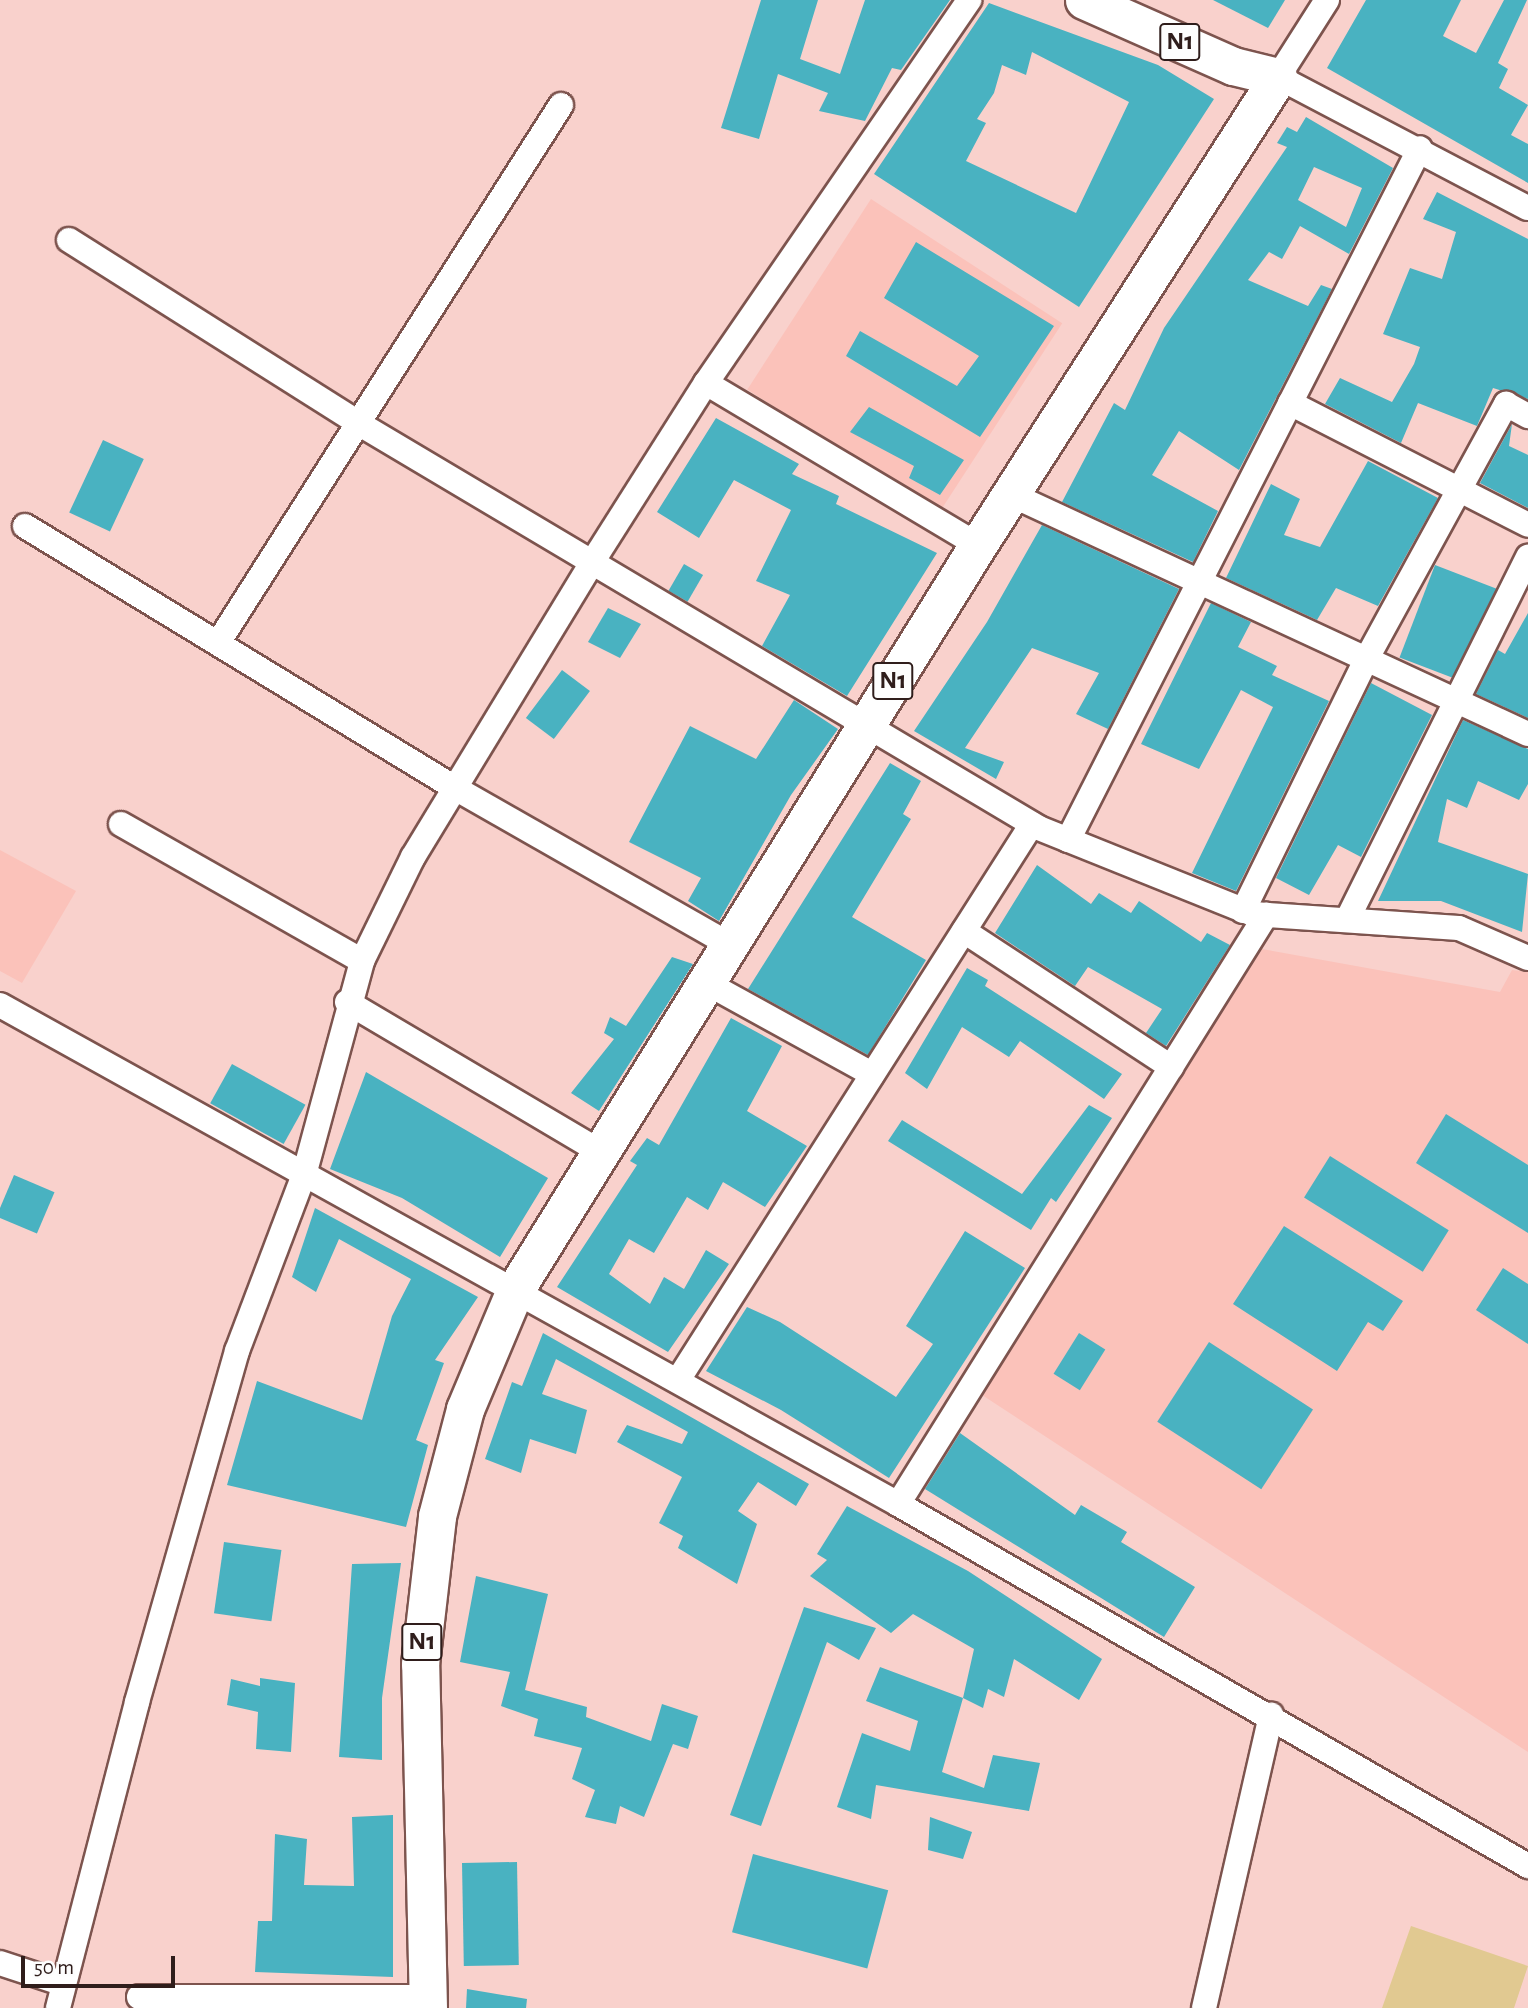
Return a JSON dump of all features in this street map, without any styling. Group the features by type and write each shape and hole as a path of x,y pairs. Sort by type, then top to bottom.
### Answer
{"highway":[{"name":"N1","path":"1084,0 1233,66 1278,77"},
{"name":"N1","path":"1142,0 1244,48 1278,77"},
{"name":"N1","path":"428,2003 420,1664 437,1516 465,1409 515,1290 1010,494 1278,77"}],"street":[{"path":"58,2008 237,1351 304,1174 347,1002 362,961 413,857 591,564 706,383 969,0"},
{"path":"1327,0 1278,77 1420,148 1528,208"},
{"path":"218,643 561,105"},
{"path":"1068,840 1420,148"},
{"path":"69,240 358,423 1032,824 1255,913 1459,928 1528,958"},
{"path":"706,383 978,545"},
{"path":"1290,403 1528,525"},
{"path":"898,1504 1171,1066 1255,913 1367,658 1506,404 1528,416"},
{"path":"1010,494 1197,583 1367,658 1528,734"},
{"path":"25,526 455,788 728,944"},
{"path":"1347,920 1528,557"},
{"path":"121,824 362,961"},
{"path":"678,1380 1032,824"},
{"path":"964,931 1171,1066"},
{"path":"705,982 872,1074"},
{"path":"347,1002 599,1152"},
{"path":"0,1005 678,1380 1271,1715 1528,1866"},
{"path":"1204,2008 1271,1715"},
{"path":"0,1963 64,1984"},
{"path":"139,1997 428,2003"}],"shaded area":[{"path":"871,199 1062,323 939,514 747,389"},
{"path":"0,850 76,891 22,983 0,971"},
{"path":"1262,949 1500,992 1512,970 1528,972 1528,1752 979,1393"},
{"path":"1411,1926 1528,1966 1514,2008 1382,2008"}],"building":[{"path":"761,0 818,0 800,59 840,74 865,0 950,0 901,70 892,68 865,121 819,111 828,93 778,74 759,139 721,128"},
{"path":"1213,0 1285,0 1268,28"},
{"path":"1366,0 1461,0 1443,36 1476,53 1504,0 1527,0 1498,63 1508,69 1499,88 1528,105 1511,135 1528,144 1528,183 1327,68"},
{"path":"989,3 1158,65 1214,99 1079,307 874,174","holes":["1032,52 1129,102 1076,213 966,161 986,123 977,119 994,93 1002,65 1026,75"]},
{"path":"1306,117 1393,168 1349,254 1300,226 1282,259 1269,252 1248,280 1308,306 1321,285 1332,289 1239,470 1179,431 1152,475 1218,511 1193,562 1062,502 1114,403 1125,410 1164,328 1287,147 1277,143 1287,127 1297,132","holes":["1314,167 1362,188 1346,227 1298,200"]},
{"path":"1437,192 1528,239 1528,399 1493,388 1477,426 1418,403 1401,443 1325,404 1340,378 1392,402 1414,364 1420,347 1383,334 1410,268 1442,279 1456,232 1423,219"},
{"path":"916,242 1054,326 980,437 846,356 860,331 957,386 979,356 884,298"},
{"path":"869,407 964,460 940,495 909,478 914,466 850,432"},
{"path":"716,418 799,464 792,474 839,496 836,504 937,553 847,696 762,646 790,595 756,581 791,510 734,480 699,538 657,512"},
{"path":"1512,424 1509,446 1528,455 1528,508 1480,483"},
{"path":"103,440 144,459 110,532 69,513"},
{"path":"1368,461 1438,498 1378,606 1336,588 1317,620 1226,578 1271,484 1300,499 1284,535 1320,547"},
{"path":"1042,525 1179,589 1108,729 1076,714 1099,673 1032,648 965,748 1004,762 996,779 914,731 987,622"},
{"path":"684,564 703,575 688,602 668,591"},
{"path":"1435,565 1497,589 1461,681 1400,657"},
{"path":"1211,603 1251,622 1238,647 1277,666 1272,675 1329,701 1236,891 1192,873 1273,707 1241,690 1199,769 1141,744"},
{"path":"608,608 641,624 620,658 588,642"},
{"path":"1528,613 1528,718 1476,694 1498,650 1505,654"},
{"path":"562,670 590,691 554,739 526,718"},
{"path":"1371,683 1432,715 1361,857 1338,845 1309,895 1276,878"},
{"path":"794,700 838,729 791,795 719,921 688,901 701,878 629,842 690,726 756,759"},
{"path":"1463,720 1528,749 1528,784 1519,800 1478,781 1467,808 1447,799 1438,842 1528,874 1522,932 1441,901 1378,901"},
{"path":"890,763 921,781 903,814 911,819 852,917 926,960 868,1055 748,989"},
{"path":"1037,865 1091,904 1099,893 1131,913 1139,901 1201,942 1207,933 1230,945 1166,1046 1146,1033 1162,1009 1088,967 1075,986 995,933"},
{"path":"672,957 693,964 599,1111 571,1093 614,1039 604,1033 610,1017 626,1026"},
{"path":"967,968 988,980 985,986 1122,1074 1104,1099 1020,1041 1009,1057 962,1027 927,1089 905,1073"},
{"path":"731,1018 782,1046 747,1111 807,1146 765,1207 723,1182 708,1210 687,1197 654,1253 629,1239 609,1274 650,1304 664,1277 684,1289 706,1250 729,1264 668,1352 557,1287 637,1165 630,1161 647,1138 659,1145"},
{"path":"232,1064 305,1105 284,1144 210,1103"},
{"path":"366,1072 548,1178 500,1257 402,1198 330,1169"},
{"path":"1089,1105 1112,1118 1056,1202 1051,1198 1031,1230 888,1141 902,1120 1022,1194"},
{"path":"1446,1114 1528,1165 1528,1233 1416,1163"},
{"path":"1330,1156 1449,1230 1423,1272 1304,1198"},
{"path":"14,1175 55,1192 37,1234 0,1218 0,1208"},
{"path":"315,1208 478,1297 435,1360 444,1363 416,1440 428,1445 406,1527 227,1485 257,1381 362,1420 392,1316 411,1279 339,1239 316,1292 292,1277"},
{"path":"1284,1226 1403,1301 1383,1331 1368,1322 1337,1371 1233,1304"},
{"path":"965,1231 1025,1268 889,1478 781,1410 706,1371 747,1307 780,1322 896,1397 933,1344 906,1326"},
{"path":"1503,1268 1528,1284 1528,1344 1476,1310"},
{"path":"543,1333 809,1484 796,1506 758,1482 738,1511 757,1524 737,1584 678,1548 683,1536 659,1523 682,1477 617,1442 627,1425 682,1444 688,1432 556,1359 542,1394 587,1410 576,1454 530,1439 521,1473 485,1459 512,1382 522,1386"},
{"path":"1079,1333 1105,1349 1080,1390 1054,1374"},
{"path":"1209,1342 1313,1410 1261,1489 1157,1422"},
{"path":"960,1433 1075,1515 1081,1505 1127,1532 1121,1542 1195,1587 1164,1637 925,1489"},
{"path":"847,1506 968,1571 1102,1659 1079,1700 1014,1659 1004,1697 988,1689 983,1708 963,1698 974,1649 913,1614 891,1633 810,1576 827,1560 817,1554"},
{"path":"224,1542 281,1550 271,1621 214,1613"},
{"path":"401,1563 382,1698 382,1760 339,1757 352,1564"},
{"path":"476,1576 548,1594 525,1690 587,1707 586,1717 651,1741 662,1704 698,1716 688,1749 673,1744 644,1817 620,1806 616,1824 585,1817 595,1790 572,1779 582,1748 534,1736 538,1719 501,1706 510,1672 460,1662"},
{"path":"804,1607 876,1628 859,1660 827,1642 761,1826 730,1815"},
{"path":"880,1667 963,1698 942,1772 984,1788 993,1755 1040,1763 1029,1811 876,1785 871,1819 837,1807 862,1733 910,1751 918,1721 866,1701"},
{"path":"260,1678 295,1683 291,1752 256,1749 258,1712 227,1705 231,1679 260,1686"},
{"path":"393,1815 393,1977 255,1972 258,1921 272,1921 275,1834 307,1839 304,1885 354,1886 352,1817"},
{"path":"930,1817 972,1832 963,1859 928,1850"},
{"path":"753,1854 888,1890 867,1968 732,1932"},
{"path":"517,1862 519,1965 464,1966 462,1863"},
{"path":"467,1989 527,1999 526,2008 466,2008"}]}
